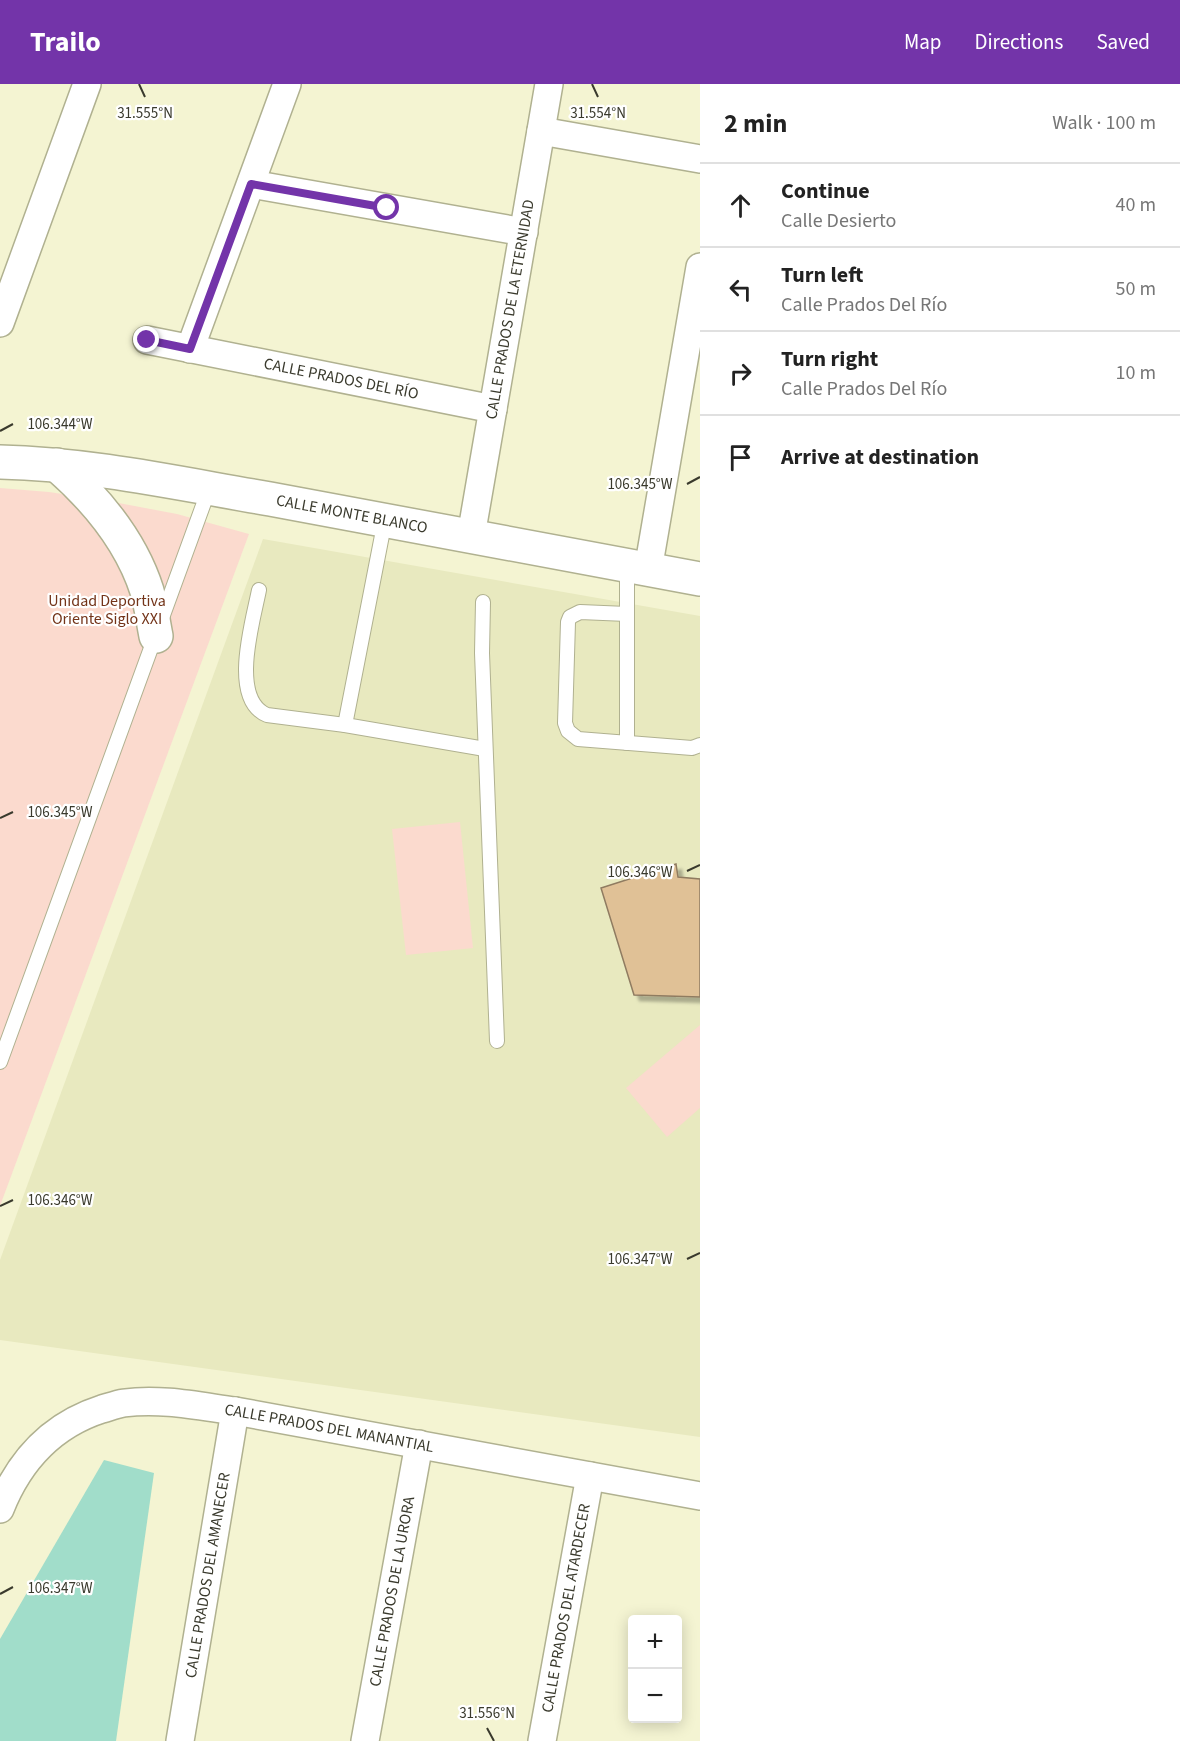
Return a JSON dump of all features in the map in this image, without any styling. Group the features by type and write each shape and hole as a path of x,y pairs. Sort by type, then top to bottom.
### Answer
{"main road":[{"name":"CALLE MONTE BLANCO","path":"0,462 57,465 131,475 700,579"},
{"path":"57,465 86,492 117,531 134,560 147,591 156,636"}],"street":[{"path":"0,323 87,84"},
{"path":"190,349 287,84"},
{"name":"CALLE PRADOS DE LA ETERNIDAD","path":"471,536 549,84"},
{"path":"541,131 700,159"},
{"path":"251,184 524,232"},
{"path":"638,568 700,267"},
{"name":"CALLE PRADOS DEL RÍO","path":"147,340 493,409"},
{"name":"CALLE PRADOS DEL MANANTIAL","path":"0,1509 8,1488 26,1460 55,1432 84,1415 123,1403 155,1402 235,1411 700,1496"},
{"name":"CALLE PRADOS DEL AMANECER","path":"180,1741 235,1411"},
{"name":"CALLE PRADOS DE LA URORA","path":"365,1741 419,1444"},
{"name":"CALLE PRADOS DEL ATARDECER","path":"542,1741 590,1476"}],"lane":[{"path":"0,1062 209,489"},
{"path":"345,725 385,520"},
{"path":"627,743 627,614 638,568"},
{"path":"259,590 246,675 249,694 260,712 267,715 345,725 485,749"},
{"path":"483,602 485,749 497,1041"},
{"path":"627,614 580,612 570,617 565,723 568,731 578,740 692,748 700,745"}],"shaded area":[{"path":"263,539 700,616 700,1437 0,1340 0,1260"}],"green space":[{"name":"Unidad Deportiva Oriente Siglo XXI","path":"0,488 49,492 108,501 177,514 249,534 0,1206"},
{"path":"460,822 473,948 406,955 392,829"},
{"path":"700,1025 700,1108 667,1137 626,1088"}],"water":[{"path":"104,1460 154,1473 116,1741 0,1741 0,1639"}],"building":[{"path":"676,864 678,877 700,879 700,997 634,995 601,888"}],"route":[{"path":"147,340 190,349 251,184 387,208"}]}
